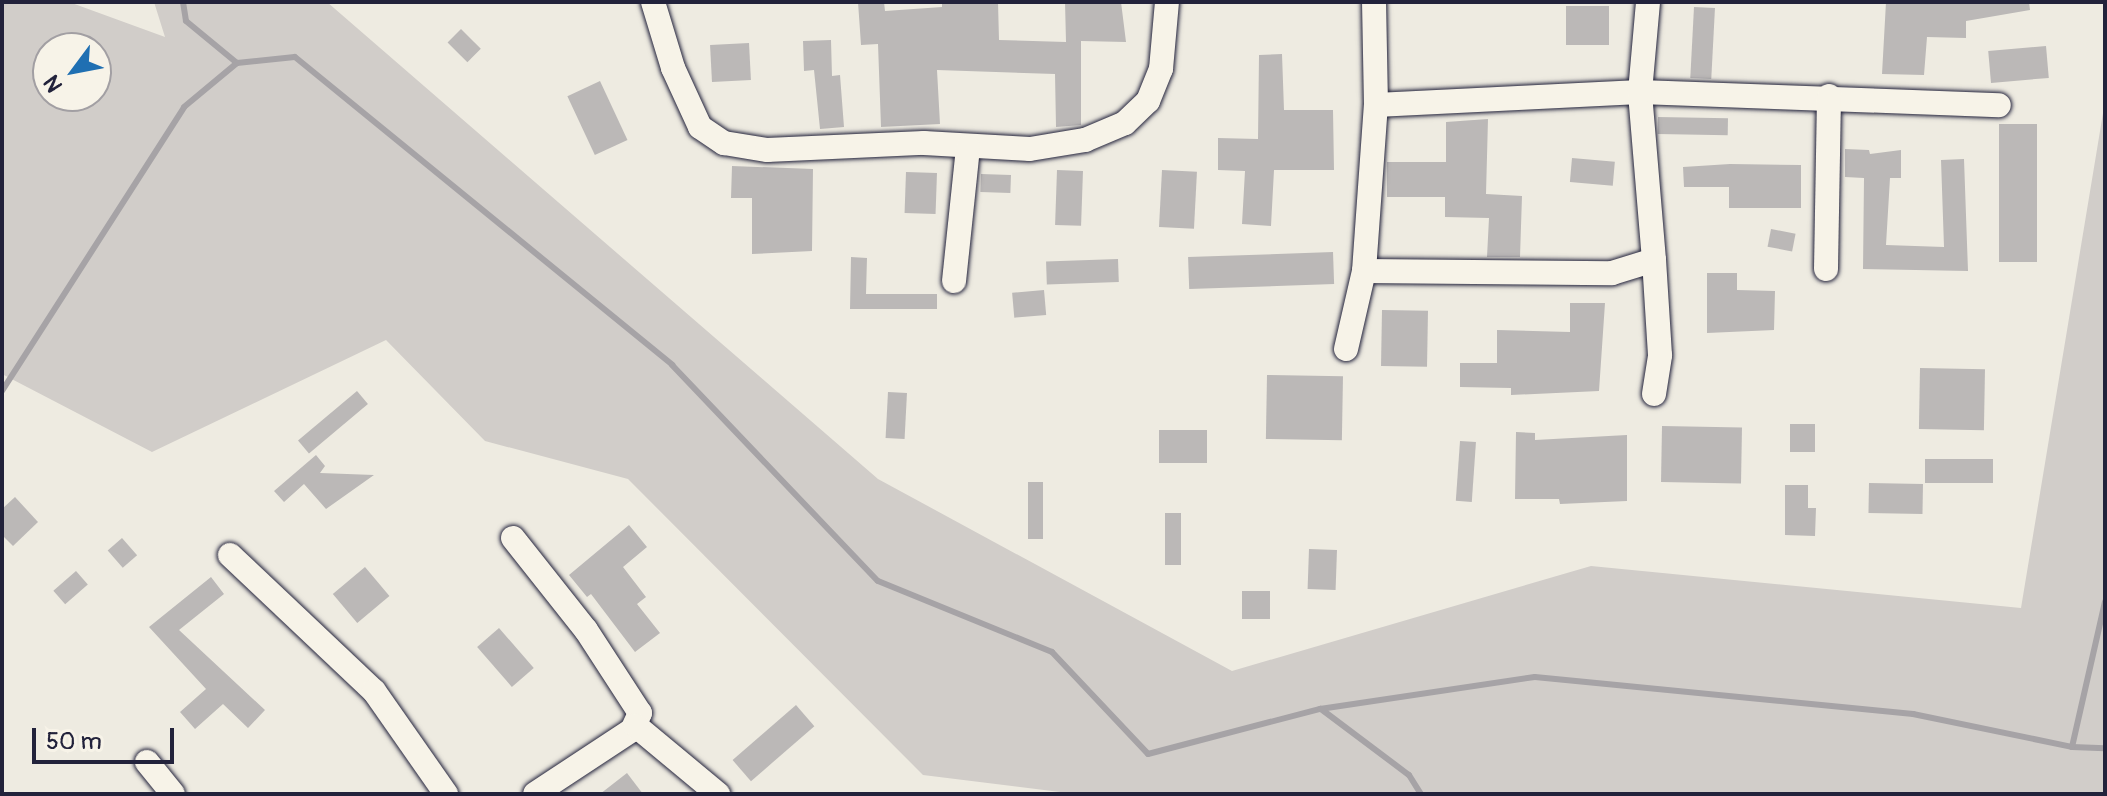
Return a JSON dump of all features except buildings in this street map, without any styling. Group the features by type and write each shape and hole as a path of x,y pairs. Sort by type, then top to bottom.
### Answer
{"street":[{"path":"653,2 673,68 700,127 724,143 767,150 897,143 1030,149 1085,140 1125,123 1148,101 1161,69 1167,2"},
{"path":"1346,349 1364,271 1376,105 1374,2"},
{"path":"1648,2 1640,92 1660,355 1654,394"},
{"path":"1376,105 1640,92 1829,96 1999,105"},
{"path":"1826,269 1829,96"},
{"path":"954,281 968,148"},
{"path":"1364,271 1612,273 1654,260"},
{"path":"513,538 630,692 640,713 636,726 535,794"},
{"path":"230,555 374,691 446,794"},
{"path":"636,726 718,794"},
{"path":"147,762 173,794"}],"shaded area":[{"path":"2,2 69,2 165,37 154,2 327,2 878,479 1232,671 1591,566 2021,608 2105,101 2105,794 1076,794 923,775 628,479 485,441 386,340 152,452 2,374"}],"waterway":[{"path":"183,2 186,21 237,63 295,57 672,365 878,581 1052,652 1148,754 1320,709 1535,677 1913,714 2072,747 2105,748"},
{"path":"2,391 184,107 237,63"},
{"path":"2072,747 2105,602"},
{"path":"1321,709 1409,775 1421,794"}]}
